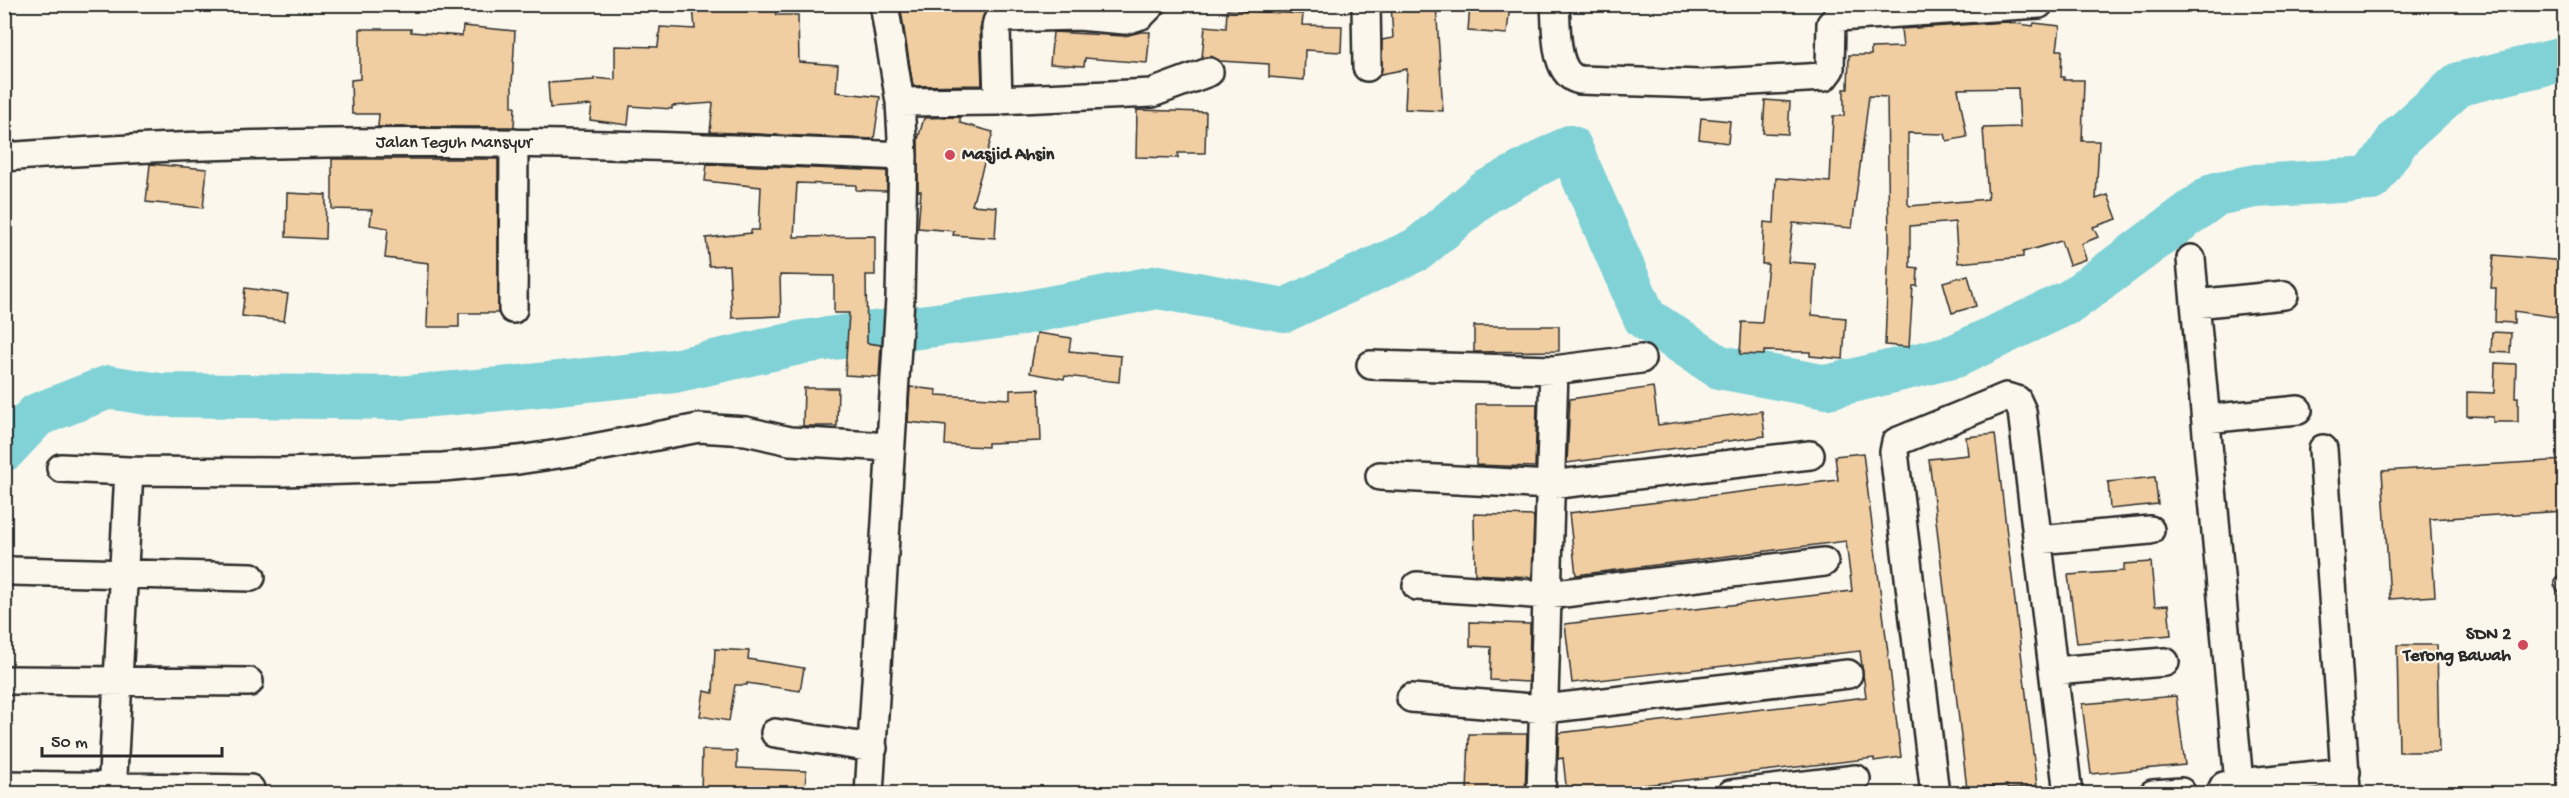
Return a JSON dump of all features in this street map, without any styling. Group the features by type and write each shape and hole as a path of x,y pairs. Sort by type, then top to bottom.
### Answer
{"street":[{"path":"869,794 890,447 899,345 903,156 900,102 884,4"},
{"path":"999,100 996,28 1001,18 1042,15 1125,20 1141,15 1152,4"},
{"path":"1366,4 1367,67"},
{"path":"1555,4 1561,65 1573,78 1700,84 1824,77 1830,69 1831,24 1838,17 2039,4"},
{"path":"900,102 1152,93 1209,72"},
{"name":"Jalan Teguh Mansyur","path":"4,157 415,141 739,148 903,156"},
{"path":"513,309 514,143"},
{"path":"2191,259 2206,418 2230,788 2346,780 2323,449"},
{"path":"2195,304 2284,295"},
{"path":"1371,365 1554,370 1641,359"},
{"path":"1541,794 1554,370"},
{"path":"1935,794 1894,452 1896,442 2006,396 2017,400 2022,411 2068,794"},
{"path":"2206,418 2298,410"},
{"path":"61,468 282,472 443,467 518,460 699,428 746,431 790,441 890,447"},
{"path":"1380,476 1550,485 1810,455"},
{"path":"112,790 116,681 129,471"},
{"path":"2038,540 2150,530"},
{"path":"1417,586 1547,594 1824,562"},
{"path":"11,571 251,577"},
{"path":"2054,670 2165,662"},
{"path":"1411,698 1544,708 1848,674"},
{"path":"6,680 249,682"},
{"path":"775,733 873,748"},
{"path":"1731,794 1856,779"},
{"path":"6,785 112,790 250,789"},
{"path":"2153,794 2181,792"}],"building":[{"path":"713,4 776,6 776,15 798,15 799,62 838,65 836,92 880,97 874,139 710,132 713,103 672,106 672,109 630,106 628,125 590,120 592,105 550,108 548,83 594,80 594,78 615,80 615,46 658,47 660,27 695,29 693,7"},
{"path":"900,4 962,4 962,10 986,11 980,28 982,85 913,86"},
{"path":"1391,4 1436,4 1443,111 1405,109 1407,69 1381,74 1382,40 1393,38"},
{"path":"1470,4 1510,4 1507,34 1468,31"},
{"path":"1227,10 1303,14 1302,25 1342,26 1341,52 1305,50 1304,80 1269,77 1269,64 1220,61 1211,56 1202,58 1205,26 1226,28"},
{"path":"2006,22 2033,26 2034,23 2060,26 2057,50 2062,50 2061,77 2064,77 2064,80 2084,80 2082,141 2099,141 2096,199 2108,195 2117,219 2093,227 2098,237 2081,244 2086,259 2069,265 2061,241 2023,252 2023,257 1958,263 1955,222 1910,226 1910,267 1918,268 1917,286 1913,286 1909,347 1885,345 1889,241 1887,97 1869,96 1852,228 1793,223 1788,262 1815,264 1812,315 1846,318 1843,359 1810,356 1810,352 1764,351 1764,355 1740,354 1742,322 1762,323 1768,264 1762,264 1764,222 1774,223 1776,178 1830,182 1833,116 1844,116 1844,89 1848,89 1849,55 1871,55 1871,48 1903,47 1901,29","holes":["2018,88 2020,127 1983,128 1988,199 1910,206 1908,204 1908,133 1945,134 1947,141 1967,137 1958,89"]},
{"path":"463,26 515,31 512,85 512,106 515,107 514,127 378,127 379,114 352,114 351,80 360,79 360,29 411,29 411,32 462,36"},
{"path":"1053,32 1124,36 1150,32 1147,63 1085,58 1084,66 1050,64"},
{"path":"1765,100 1790,102 1788,134 1763,133"},
{"path":"1137,110 1206,112 1205,153 1178,153 1178,158 1136,157"},
{"path":"960,117 960,123 993,132 972,205 997,207 995,238 953,235 954,231 918,228 921,191 918,191 918,139 924,118"},
{"path":"1701,118 1730,121 1728,143 1699,139"},
{"path":"332,159 498,159 498,313 459,313 459,327 427,327 429,263 385,258 388,228 370,225 372,210 332,209"},
{"path":"150,164 207,169 203,208 146,202"},
{"path":"707,164 887,171 887,191 856,190 856,185 797,183 794,237 875,236 875,275 866,275 867,343 881,345 879,377 845,375 849,313 834,313 834,276 780,275 781,316 732,318 729,265 709,266 706,238 759,230 761,187 705,181"},
{"path":"287,193 326,195 325,239 286,237"},
{"path":"2494,255 2565,261 2563,318 2514,311 2514,323 2495,322 2496,288 2491,288"},
{"path":"1968,275 1976,306 1952,313 1943,282"},
{"path":"245,288 288,294 284,321 242,316"},
{"path":"1474,326 1559,326 1559,351 1474,352"},
{"path":"2492,332 2511,333 2510,353 2491,352"},
{"path":"1037,333 1071,338 1069,351 1121,356 1119,382 1065,376 1064,379 1030,373"},
{"path":"2495,363 2516,364 2515,397 2518,397 2518,422 2493,422 2493,417 2467,416 2467,392 2494,393"},
{"path":"910,387 937,390 936,395 1010,399 1010,390 1039,389 1041,441 988,443 988,447 945,445 946,426 908,422"},
{"path":"1653,387 1658,425 1762,411 1765,436 1567,463 1570,399"},
{"path":"804,388 838,388 837,426 803,426"},
{"path":"1476,404 1537,404 1535,467 1476,465"},
{"path":"1995,434 2037,786 2007,789 2007,785 1967,789 1929,459 1968,455 1966,437"},
{"path":"1863,453 1901,757 1874,761 1874,758 1567,794 1563,758 1558,759 1559,733 1866,697 1860,651 1572,683 1565,624 1852,591 1846,541 1576,575 1569,513 1838,480 1835,456"},
{"path":"2565,460 2565,511 2430,519 2435,596 2390,599 2382,471"},
{"path":"2155,477 2158,504 2110,509 2108,482"},
{"path":"1474,514 1534,516 1532,577 1475,574"},
{"path":"2151,562 2155,606 2168,605 2171,635 2077,643 2068,575 2124,571 2124,564"},
{"path":"1470,622 1530,624 1529,682 1490,680 1491,647 1470,646"},
{"path":"2397,645 2437,645 2439,752 2399,752"},
{"path":"715,649 749,651 748,659 804,668 800,691 747,683 747,685 735,685 729,721 700,716 704,691 713,693"},
{"path":"2176,696 2185,765 2091,774 2082,704"},
{"path":"1469,734 1527,734 1525,794 1467,794"},
{"path":"702,750 737,751 737,768 806,771 805,794 701,794"}],"waterway":[{"path":"4,450 37,415 109,387 159,395 398,398 500,389 674,371 803,342 1013,315 1158,287 1285,310 1418,249 1486,192 1570,147 1645,318 1719,367 1827,387 1955,356 2071,301 2216,194 2256,186 2371,179 2399,138 2459,84 2564,59"}],"place":[{"name":"Masjid Ahsin","path":"950,155"},
{"name":"SDN 2 Terong Bawah","path":"2523,645"}]}
